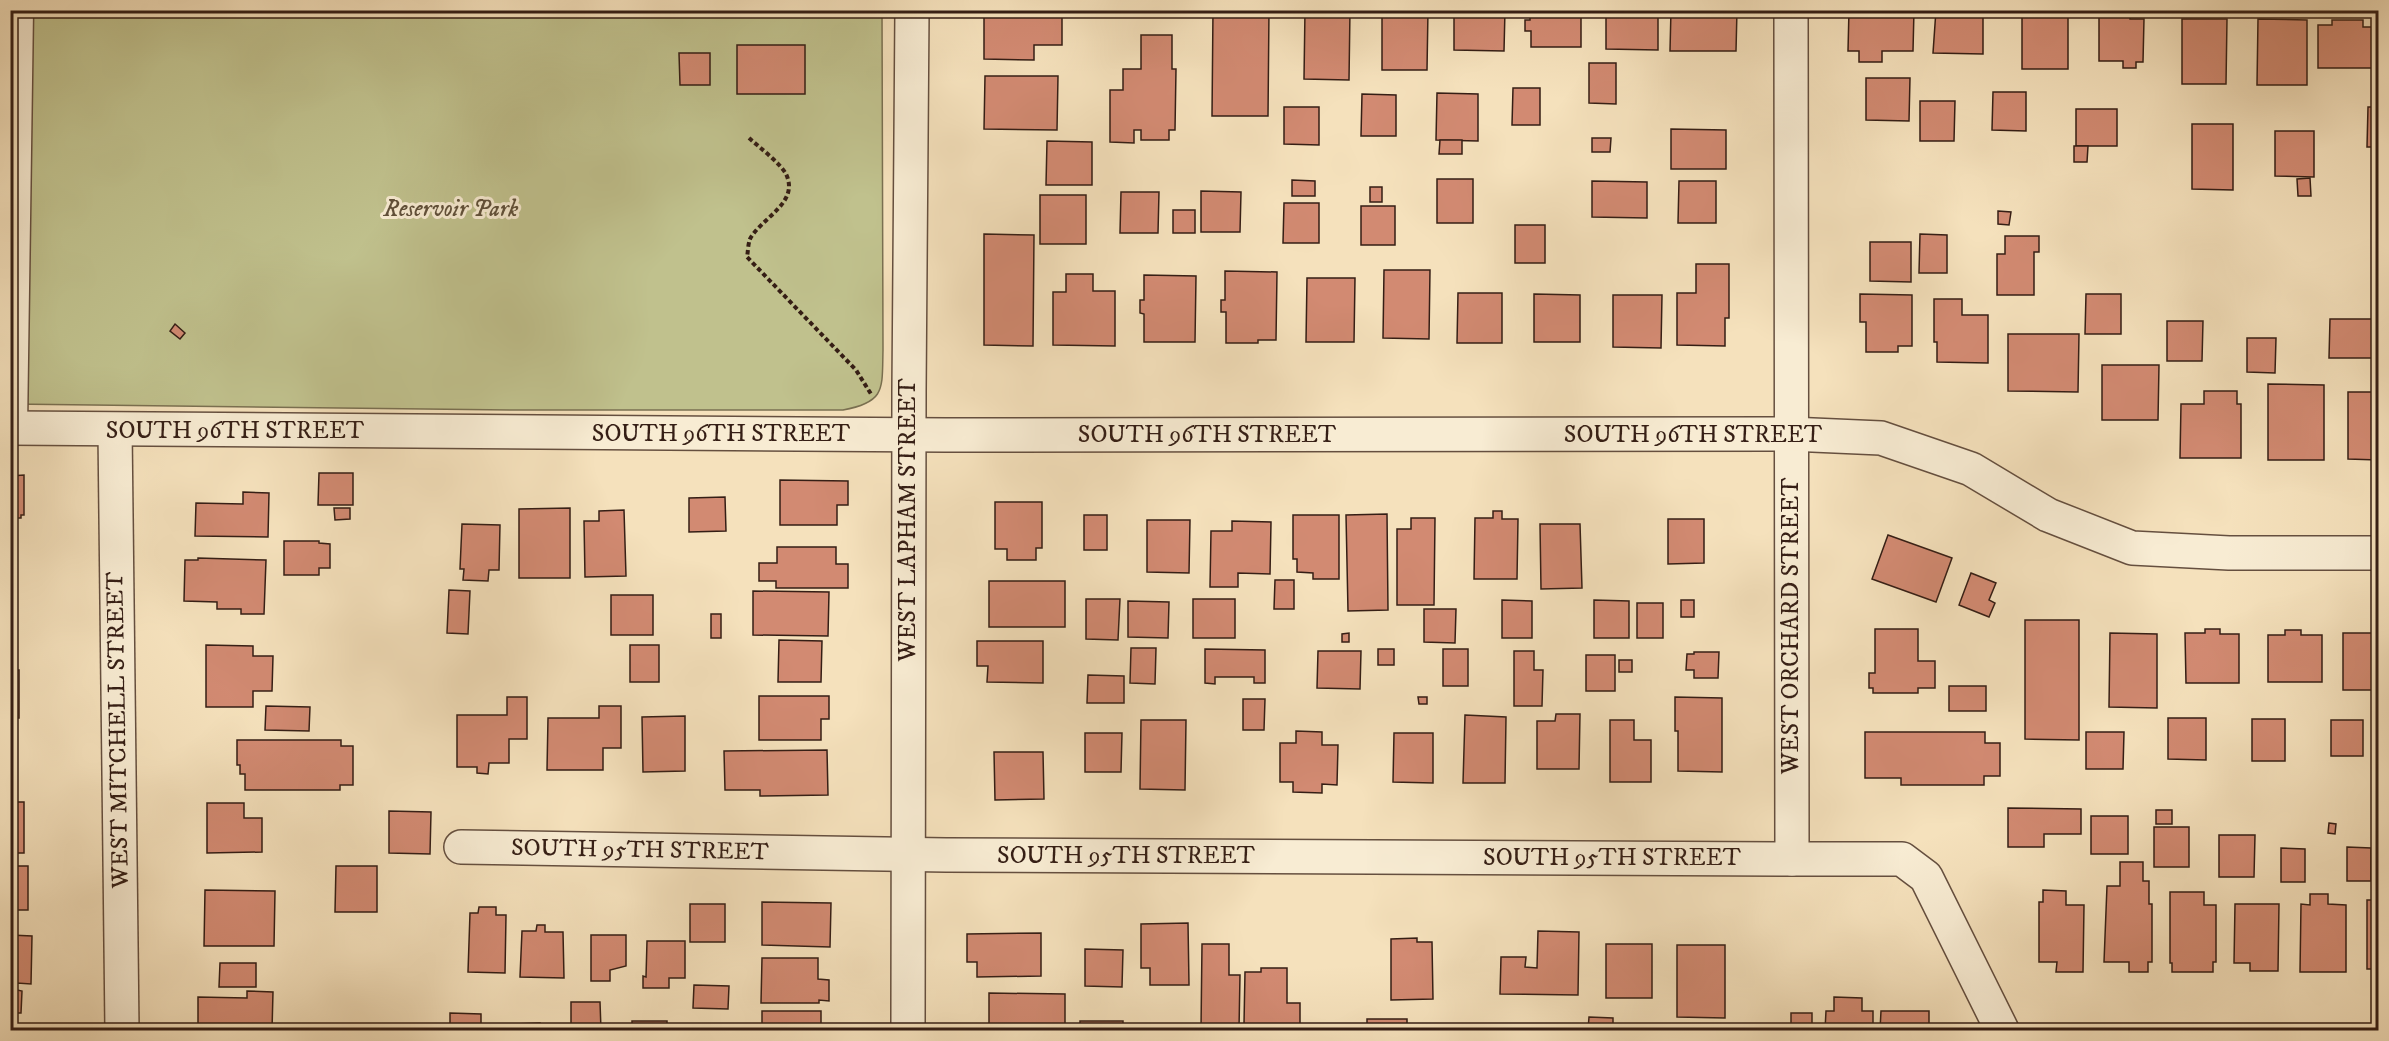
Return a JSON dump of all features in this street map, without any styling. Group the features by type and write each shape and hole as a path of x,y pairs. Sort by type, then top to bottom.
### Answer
{"street":[{"name":"WEST LAPHAM STREET","path":"908,1030 912,10"},
{"name":"WEST ORCHARD STREET","path":"1791,10 1792,859"},
{"name":"SOUTH 96TH STREET","path":"14,428 909,434 1790,434 1881,438 1971,469 2048,514 2132,548 2229,553 2379,553"},
{"name":"WEST MITCHELL STREET","path":"115,430 122,1030"},
{"name":"SOUTH 95TH STREET","path":"461,848 908,854 1792,859"},
{"path":"1792,859 1902,859 1926,877 2002,1030"}],"lane":[{"path":"14,428 24,10"}],"path":[{"path":"749,138 786,174 789,188 786,201 760,225 749,240 747,257 856,370 871,394"}],"green space":[{"name":"Reservoir Park","path":"11,11 882,11 883,350 879,392 867,403 843,410 515,410 11,404"}],"building":[{"path":"984,10 1062,10 1062,45 1034,45 1034,60 984,59"},
{"path":"1213,10 1269,10 1268,116 1212,116"},
{"path":"1305,10 1350,10 1349,80 1304,79"},
{"path":"1382,10 1428,10 1427,70 1382,70"},
{"path":"1454,10 1505,10 1504,51 1454,50"},
{"path":"1530,10 1581,10 1581,47 1531,47 1531,31 1525,31 1525,20 1530,20"},
{"path":"1606,10 1658,10 1658,50 1606,49"},
{"path":"1671,10 1737,10 1736,51 1670,51"},
{"path":"1849,10 1914,10 1913,51 1882,51 1882,62 1859,62 1859,51 1848,51"},
{"path":"1936,10 1983,10 1983,54 1933,53"},
{"path":"2099,10 2130,10 2130,19 2144,19 2143,62 2136,62 2136,68 2123,68 2123,61 2099,61"},
{"path":"2022,12 2068,12 2068,69 2022,69"},
{"path":"2182,19 2227,19 2226,84 2182,84"},
{"path":"2258,19 2307,20 2307,85 2257,85"},
{"path":"2332,20 2363,20 2363,27 2378,27 2378,68 2318,68 2318,25 2332,25"},
{"path":"1141,35 1172,35 1172,69 1176,69 1175,130 1169,130 1169,140 1141,140 1141,130 1134,130 1134,143 1110,142 1110,90 1123,90 1123,69 1141,69"},
{"path":"737,45 805,45 805,94 737,94"},
{"path":"679,53 710,53 710,85 680,85"},
{"path":"1589,63 1616,63 1616,104 1589,103"},
{"path":"985,76 1058,76 1057,130 984,129"},
{"path":"1866,78 1910,78 1909,121 1866,120"},
{"path":"1513,88 1540,88 1540,125 1512,125"},
{"path":"1993,92 2026,92 2026,131 1992,130"},
{"path":"1437,93 1478,94 1478,141 1436,140"},
{"path":"1362,94 1396,95 1396,136 1361,136"},
{"path":"1920,101 1955,101 1954,141 1920,141"},
{"path":"1284,107 1319,107 1319,145 1284,144"},
{"path":"2368,107 2378,107 2378,147 2367,147"},
{"path":"2076,109 2117,109 2117,146 2076,146"},
{"path":"2192,124 2233,124 2233,190 2192,189"},
{"path":"1671,129 1726,130 1726,169 1671,169"},
{"path":"2275,131 2314,131 2314,177 2275,176"},
{"path":"1592,138 1611,138 1610,152 1592,152"},
{"path":"1440,140 1462,140 1462,154 1439,154"},
{"path":"1047,141 1092,142 1092,185 1046,185"},
{"path":"2074,146 2088,146 2087,162 2074,162"},
{"path":"2310,178 2311,196 2298,196 2297,179"},
{"path":"1437,179 1473,179 1473,223 1437,223"},
{"path":"1292,180 1315,181 1315,196 1292,196"},
{"path":"1592,181 1647,182 1647,218 1592,217"},
{"path":"1679,181 1716,181 1716,223 1678,223"},
{"path":"1370,187 1382,187 1382,202 1370,202"},
{"path":"1201,191 1241,192 1240,232 1201,232"},
{"path":"1121,192 1159,192 1158,233 1120,233"},
{"path":"1040,195 1086,195 1086,244 1040,244"},
{"path":"1284,203 1319,203 1319,243 1283,243"},
{"path":"1361,206 1395,206 1395,245 1361,245"},
{"path":"1173,210 1195,210 1195,233 1173,233"},
{"path":"1998,211 2011,212 2009,225 1998,224"},
{"path":"1515,225 1545,225 1545,263 1515,263"},
{"path":"984,234 1034,235 1033,346 984,345"},
{"path":"1920,234 1947,235 1947,273 1919,273"},
{"path":"2005,236 2039,236 2039,252 2034,252 2034,295 1997,295 1997,254 2005,254"},
{"path":"1870,242 1911,242 1911,282 1870,281"},
{"path":"1696,264 1729,264 1729,318 1725,318 1725,346 1677,345 1677,293 1696,293"},
{"path":"1384,270 1430,270 1429,339 1383,338"},
{"path":"1225,271 1277,272 1276,340 1258,340 1258,343 1226,343 1226,312 1221,312 1221,300 1225,300"},
{"path":"1066,274 1093,274 1093,291 1115,291 1115,346 1053,345 1053,292 1066,292"},
{"path":"1144,275 1196,276 1195,342 1144,342 1144,314 1140,313 1140,300 1144,300"},
{"path":"1307,278 1355,278 1354,342 1306,342"},
{"path":"1458,293 1502,293 1502,343 1457,343"},
{"path":"1534,294 1580,295 1580,342 1534,342"},
{"path":"1860,294 1912,295 1912,346 1898,346 1898,352 1866,352 1866,322 1860,322"},
{"path":"2086,294 2121,294 2121,334 2085,334"},
{"path":"1613,295 1662,295 1661,348 1613,347"},
{"path":"1934,299 1962,299 1962,315 1988,315 1988,363 1937,362 1937,342 1934,342"},
{"path":"2330,319 2372,319 2372,358 2329,358"},
{"path":"2167,321 2203,321 2202,361 2167,361"},
{"path":"175,324 185,333 180,339 170,331"},
{"path":"2008,334 2079,334 2078,392 2008,391"},
{"path":"2247,338 2276,338 2275,373 2247,372"},
{"path":"2102,365 2159,365 2158,420 2102,420"},
{"path":"2268,384 2324,385 2324,460 2268,460"},
{"path":"2204,391 2237,391 2237,404 2241,404 2241,458 2180,458 2181,404 2204,404"},
{"path":"2348,392 2378,392 2378,460 2348,459"},
{"path":"319,473 353,473 353,505 318,505"},
{"path":"24,475 24,515 21,515 21,518 10,518 10,476"},
{"path":"780,480 848,481 848,505 837,505 837,525 780,525"},
{"path":"243,492 269,493 268,537 195,536 196,503 243,504"},
{"path":"725,497 726,531 689,532 689,498"},
{"path":"995,502 1042,502 1042,548 1036,548 1036,560 1007,560 1007,549 995,549"},
{"path":"334,508 350,508 350,519 335,520"},
{"path":"570,508 570,578 519,578 519,509"},
{"path":"624,510 626,576 585,577 584,521 599,521 599,511"},
{"path":"1493,511 1502,511 1502,519 1518,519 1517,579 1474,579 1475,518 1493,518"},
{"path":"1387,514 1388,610 1348,611 1346,515"},
{"path":"1084,515 1107,515 1107,550 1084,550"},
{"path":"1293,515 1339,515 1339,579 1313,579 1313,573 1297,572 1297,559 1293,559"},
{"path":"1411,518 1435,518 1434,605 1397,605 1397,529 1411,529"},
{"path":"1668,519 1704,519 1704,563 1668,564"},
{"path":"1147,520 1190,520 1189,573 1147,572"},
{"path":"1232,521 1271,522 1270,574 1238,573 1238,587 1210,587 1211,531 1232,531"},
{"path":"462,524 500,525 499,570 489,570 488,581 463,580 464,569 460,569"},
{"path":"1540,524 1580,524 1582,588 1541,589"},
{"path":"1888,535 1952,558 1936,602 1872,579"},
{"path":"284,541 319,541 319,543 330,544 330,568 319,568 319,575 284,575"},
{"path":"777,547 836,547 836,564 848,564 848,588 776,588 776,581 759,581 759,563 777,563"},
{"path":"198,558 266,560 264,614 241,614 241,609 217,609 217,602 184,601 185,560 198,560"},
{"path":"1971,573 1996,583 1989,600 1995,603 1989,617 1959,605"},
{"path":"1275,580 1294,580 1294,609 1274,609"},
{"path":"989,581 1065,581 1065,627 989,627"},
{"path":"449,590 470,591 468,634 447,633"},
{"path":"753,591 829,592 828,636 753,635"},
{"path":"611,595 653,595 653,635 611,635"},
{"path":"1086,599 1120,599 1118,640 1086,639"},
{"path":"1193,599 1235,599 1235,638 1193,638"},
{"path":"1502,600 1532,601 1532,638 1502,638"},
{"path":"1594,600 1629,601 1629,638 1594,638"},
{"path":"1681,600 1694,600 1694,617 1681,617"},
{"path":"1128,601 1169,602 1168,638 1128,637"},
{"path":"1637,603 1663,603 1663,638 1637,638"},
{"path":"1424,609 1456,609 1455,643 1424,642"},
{"path":"711,614 721,614 721,638 711,638"},
{"path":"2025,620 2079,620 2079,740 2025,739"},
{"path":"1875,629 1918,629 1918,661 1935,661 1935,688 1918,688 1918,693 1873,693 1873,688 1869,688 1869,673 1875,673"},
{"path":"2205,629 2220,629 2220,634 2239,634 2239,683 2186,683 2185,633 2205,633"},
{"path":"2285,630 2301,630 2301,635 2322,635 2322,682 2268,682 2268,635 2285,635"},
{"path":"1349,633 1349,642 1342,642 1342,634"},
{"path":"2110,633 2157,634 2157,708 2109,707"},
{"path":"2343,633 2378,633 2378,690 2343,690"},
{"path":"779,640 822,641 821,682 778,682"},
{"path":"977,641 1043,641 1043,683 987,682 988,666 977,666"},
{"path":"206,645 253,646 253,656 273,656 272,691 253,691 253,707 206,707"},
{"path":"630,645 659,645 659,682 630,682"},
{"path":"1131,648 1156,648 1155,684 1130,683"},
{"path":"1205,649 1265,650 1265,683 1254,683 1254,677 1215,677 1215,684 1205,683"},
{"path":"1378,649 1394,649 1394,665 1378,665"},
{"path":"1443,649 1468,649 1468,686 1443,686"},
{"path":"1318,651 1361,651 1360,689 1317,688"},
{"path":"1514,651 1534,651 1534,670 1543,670 1542,706 1514,706"},
{"path":"1694,652 1719,652 1718,678 1694,678 1694,670 1686,670 1687,654 1694,654"},
{"path":"1586,655 1615,655 1615,691 1586,691"},
{"path":"1619,660 1632,660 1632,672 1619,672"},
{"path":"10,670 19,670 19,718 10,718"},
{"path":"1088,675 1124,676 1124,703 1087,703"},
{"path":"1949,686 1986,686 1986,711 1949,711"},
{"path":"759,696 829,696 829,719 821,719 821,740 759,740"},
{"path":"507,697 527,697 527,739 509,739 509,763 489,763 488,774 477,773 477,767 457,767 457,715 507,715"},
{"path":"1418,697 1427,697 1427,704 1419,704"},
{"path":"1675,697 1722,698 1722,772 1678,771"},
{"path":"1243,699 1265,699 1264,730 1243,730"},
{"path":"266,706 310,707 309,731 265,730"},
{"path":"599,706 621,706 621,748 603,748 603,770 547,770 548,718 599,718"},
{"path":"1556,714 1580,714 1579,769 1537,769 1537,721 1555,721"},
{"path":"1465,715 1506,717 1505,783 1463,783"},
{"path":"685,716 685,771 643,772 642,717"},
{"path":"2168,718 2206,718 2206,760 2168,759"},
{"path":"2252,719 2285,719 2285,761 2252,761"},
{"path":"1141,720 1186,720 1185,790 1140,789"},
{"path":"1610,720 1634,720 1634,740 1651,740 1651,782 1610,782"},
{"path":"2331,720 2363,720 2363,756 2331,756"},
{"path":"1296,731 1322,732 1322,745 1338,745 1337,785 1322,784 1322,793 1293,792 1293,782 1280,782 1280,743 1296,743"},
{"path":"1865,732 1985,732 1985,743 2000,743 2000,776 1984,776 1984,785 1901,785 1901,778 1865,778"},
{"path":"2086,732 2124,732 2123,769 2086,769"},
{"path":"1085,733 1122,733 1121,772 1085,772"},
{"path":"1394,733 1433,733 1433,783 1393,782"},
{"path":"10,734 16,734 17,776 10,776"},
{"path":"237,740 341,740 341,746 353,746 353,785 340,785 340,790 245,790 245,774 240,774 240,765 237,765"},
{"path":"827,750 828,795 760,796 760,790 725,790 724,751"},
{"path":"994,752 1043,752 1044,799 995,800"},
{"path":"10,802 24,802 24,853 10,853"},
{"path":"207,803 244,803 244,818 262,818 262,852 207,853"},
{"path":"2008,808 2081,809 2081,834 2044,834 2044,847 2008,847"},
{"path":"2156,810 2172,810 2172,824 2156,824"},
{"path":"389,811 431,812 430,854 389,853"},
{"path":"2091,816 2128,816 2128,854 2091,854"},
{"path":"2329,823 2336,824 2335,834 2328,833"},
{"path":"2154,827 2189,827 2189,867 2154,867"},
{"path":"2219,835 2255,835 2254,877 2219,877"},
{"path":"2347,847 2371,848 2371,881 2347,881"},
{"path":"2281,848 2305,849 2305,882 2281,882"},
{"path":"2120,862 2143,862 2143,881 2149,881 2149,904 2152,904 2152,962 2148,962 2148,972 2129,972 2129,962 2104,962 2107,886 2120,886"},
{"path":"10,866 28,866 28,910 10,910"},
{"path":"336,866 377,866 377,912 335,912"},
{"path":"205,890 275,891 274,946 204,946"},
{"path":"2043,890 2066,891 2066,905 2084,905 2083,972 2056,972 2057,962 2039,962 2039,902 2043,902"},
{"path":"2170,892 2204,892 2204,905 2216,905 2216,962 2213,962 2213,972 2172,972"},
{"path":"2310,894 2328,894 2328,904 2346,905 2346,972 2300,972 2301,904 2310,905"},
{"path":"2367,900 2378,900 2378,969 2367,969"},
{"path":"762,902 831,903 830,947 762,945"},
{"path":"690,904 725,904 725,942 690,942"},
{"path":"2235,904 2279,904 2278,971 2250,971 2250,963 2234,963"},
{"path":"479,907 496,907 496,915 506,915 505,973 468,972 470,913 478,913"},
{"path":"1188,923 1189,985 1150,985 1150,968 1141,968 1141,924"},
{"path":"537,925 545,925 545,932 563,932 564,978 520,977 522,931 536,931"},
{"path":"1538,931 1579,932 1578,995 1500,994 1501,957 1526,957 1525,967 1537,968"},
{"path":"1041,933 1041,976 977,977 977,962 967,962 967,934"},
{"path":"10,935 32,936 31,984 17,983 17,990 22,991 21,1013 10,1013"},
{"path":"591,935 626,935 626,966 610,970 610,981 591,981"},
{"path":"1417,938 1417,942 1432,942 1433,999 1391,1000 1391,939"},
{"path":"647,941 685,941 685,978 669,978 669,988 643,988 643,976 646,977"},
{"path":"1202,944 1229,944 1229,975 1240,975 1239,1029 1201,1029"},
{"path":"1606,944 1652,944 1652,998 1606,998"},
{"path":"1677,945 1725,945 1725,1018 1677,1017"},
{"path":"1085,949 1123,950 1122,987 1085,986"},
{"path":"762,958 818,958 818,979 829,980 829,1001 761,1003"},
{"path":"220,963 256,963 256,987 219,987"},
{"path":"1261,968 1287,968 1287,1003 1300,1003 1300,1024 1244,1024 1245,972 1261,972"},
{"path":"694,985 729,986 728,1009 693,1008"},
{"path":"247,991 273,992 272,1030 211,1030 211,1024 198,1024 198,997 247,998"},
{"path":"989,993 1065,994 1065,1030 989,1030"},
{"path":"1834,997 1862,998 1862,1011 1873,1011 1873,1030 1825,1030 1826,1011 1834,1011"},
{"path":"571,1002 600,1002 601,1030 571,1030"},
{"path":"762,1011 821,1011 821,1030 762,1030"},
{"path":"1881,1011 1929,1011 1929,1030 1880,1030"},
{"path":"450,1013 481,1014 481,1030 450,1030"},
{"path":"1791,1013 1812,1013 1812,1030 1748,1030 1748,1025 1791,1025"},
{"path":"1589,1017 1613,1018 1613,1030 1588,1030"},
{"path":"1367,1019 1407,1019 1407,1030 1367,1030"},
{"path":"632,1021 667,1021 667,1030 632,1030"},
{"path":"1080,1021 1123,1021 1123,1030 1080,1030"},
{"path":"540,1023 540,1030 515,1030 515,1024"}]}
